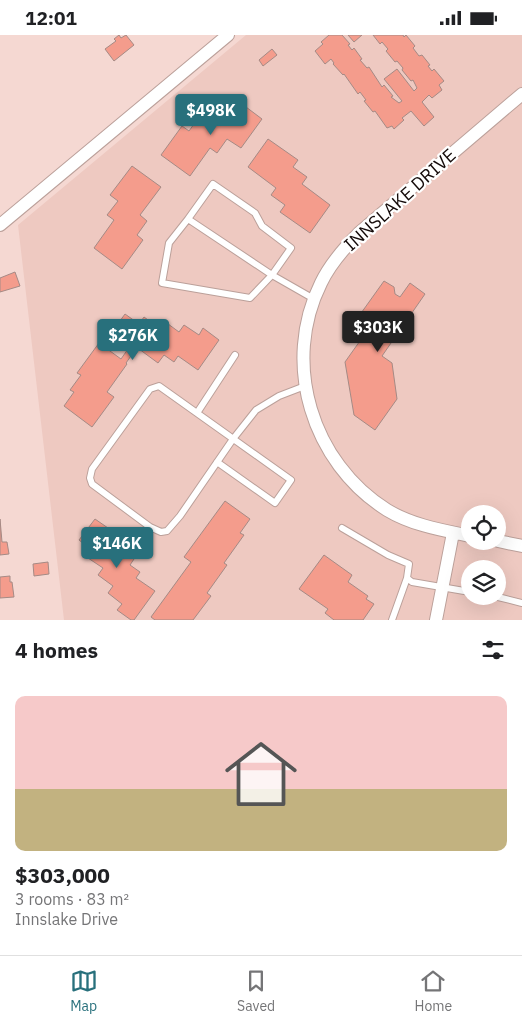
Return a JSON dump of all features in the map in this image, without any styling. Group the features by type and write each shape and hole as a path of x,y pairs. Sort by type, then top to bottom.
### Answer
{"street":[{"path":"0,225 228,35"},
{"name":"INNSLAKE DRIVE","path":"461,534 430,528 400,517 380,505 356,485 334,460 324,443 312,415 303,370 304,334 314,299 321,283 331,265 360,232 522,94"},
{"path":"436,620 453,533"},
{"path":"506,543 522,546"}],"lane":[{"path":"214,183 255,213 262,226 292,248 272,275 250,298 162,283 169,243 188,219 214,183"},
{"path":"188,219 272,275 314,299"},
{"path":"198,413 235,355"},
{"path":"217,462 275,503 291,480 233,439 159,385 150,389 92,469 90,478 92,484 150,527 161,532 167,531 180,516 217,462 233,439 256,410 278,396 306,386"},
{"path":"342,528 366,543 409,564 407,578 392,620"},
{"path":"407,578 417,583 461,590"},
{"path":"506,599 522,603"}],"shaded area":[{"path":"246,35 522,35 522,620 64,620 18,225"}],"building":[{"path":"119,35 121,38 126,35 134,45 114,61 105,49 116,41 114,39"},
{"path":"329,35 342,35 350,44 348,45 352,50 354,48 362,59 360,60 367,68 369,67 382,87 384,85 393,96 391,97 399,103 402,101 384,79 397,69 414,91 417,88 413,80 411,81 402,70 403,68 386,51 388,49 382,42 380,44 373,35 403,35 404,37 406,35 415,46 413,48 419,56 422,55 432,71 434,69 444,81 439,85 442,90 432,98 429,95 422,102 434,117 424,126 411,111 402,118 404,120 394,129 392,126 387,128 375,111 373,112 364,101 366,100 360,92 358,94 331,59 325,64 315,51"},
{"path":"348,35 362,35 354,42"},
{"path":"272,49 277,55 263,66 259,60"},
{"path":"234,98 262,119 241,148 227,139 217,153 210,148 190,176 161,155 182,126 189,131 199,117 206,122 216,107 223,112"},
{"path":"268,139 298,160 293,167 307,177 302,184 330,205 310,233 280,212 285,205 271,195 276,188 248,167"},
{"path":"132,166 161,187 140,215 147,221 137,235 143,240 122,269 94,248 114,220 107,215 118,201 110,195"},
{"path":"15,272 20,286 0,292 0,278"},
{"path":"384,281 394,287 395,294 400,297 410,283 425,294 382,356 392,363 397,399 375,430 354,415 345,362 367,331 354,323"},
{"path":"125,314 139,324 144,317 159,328 164,321 179,332 184,325 199,335 203,328 219,340 198,370 178,356 174,362 164,355 158,363 139,349 135,355 133,353 107,392 114,397 92,427 64,406 74,392 70,390 81,375 77,373 99,343 121,359 128,349 109,336"},
{"path":"225,501 250,519 240,533 244,535 224,563 227,565 207,593 211,596 193,620 155,620 151,617 191,562 184,557"},
{"path":"0,519 2,542 7,542 9,554 0,555"},
{"path":"95,519 121,537 117,543 136,556 130,565 140,572 136,578 155,591 134,620 131,620 117,610 122,604 108,593 113,586 98,575 103,568 88,558 93,551 79,540"},
{"path":"324,555 352,575 348,582 368,596 366,599 374,604 363,620 334,620 325,613 328,609 299,589"},
{"path":"48,562 49,574 34,576 33,564"},
{"path":"10,576 14,597 0,598 0,577"}]}
